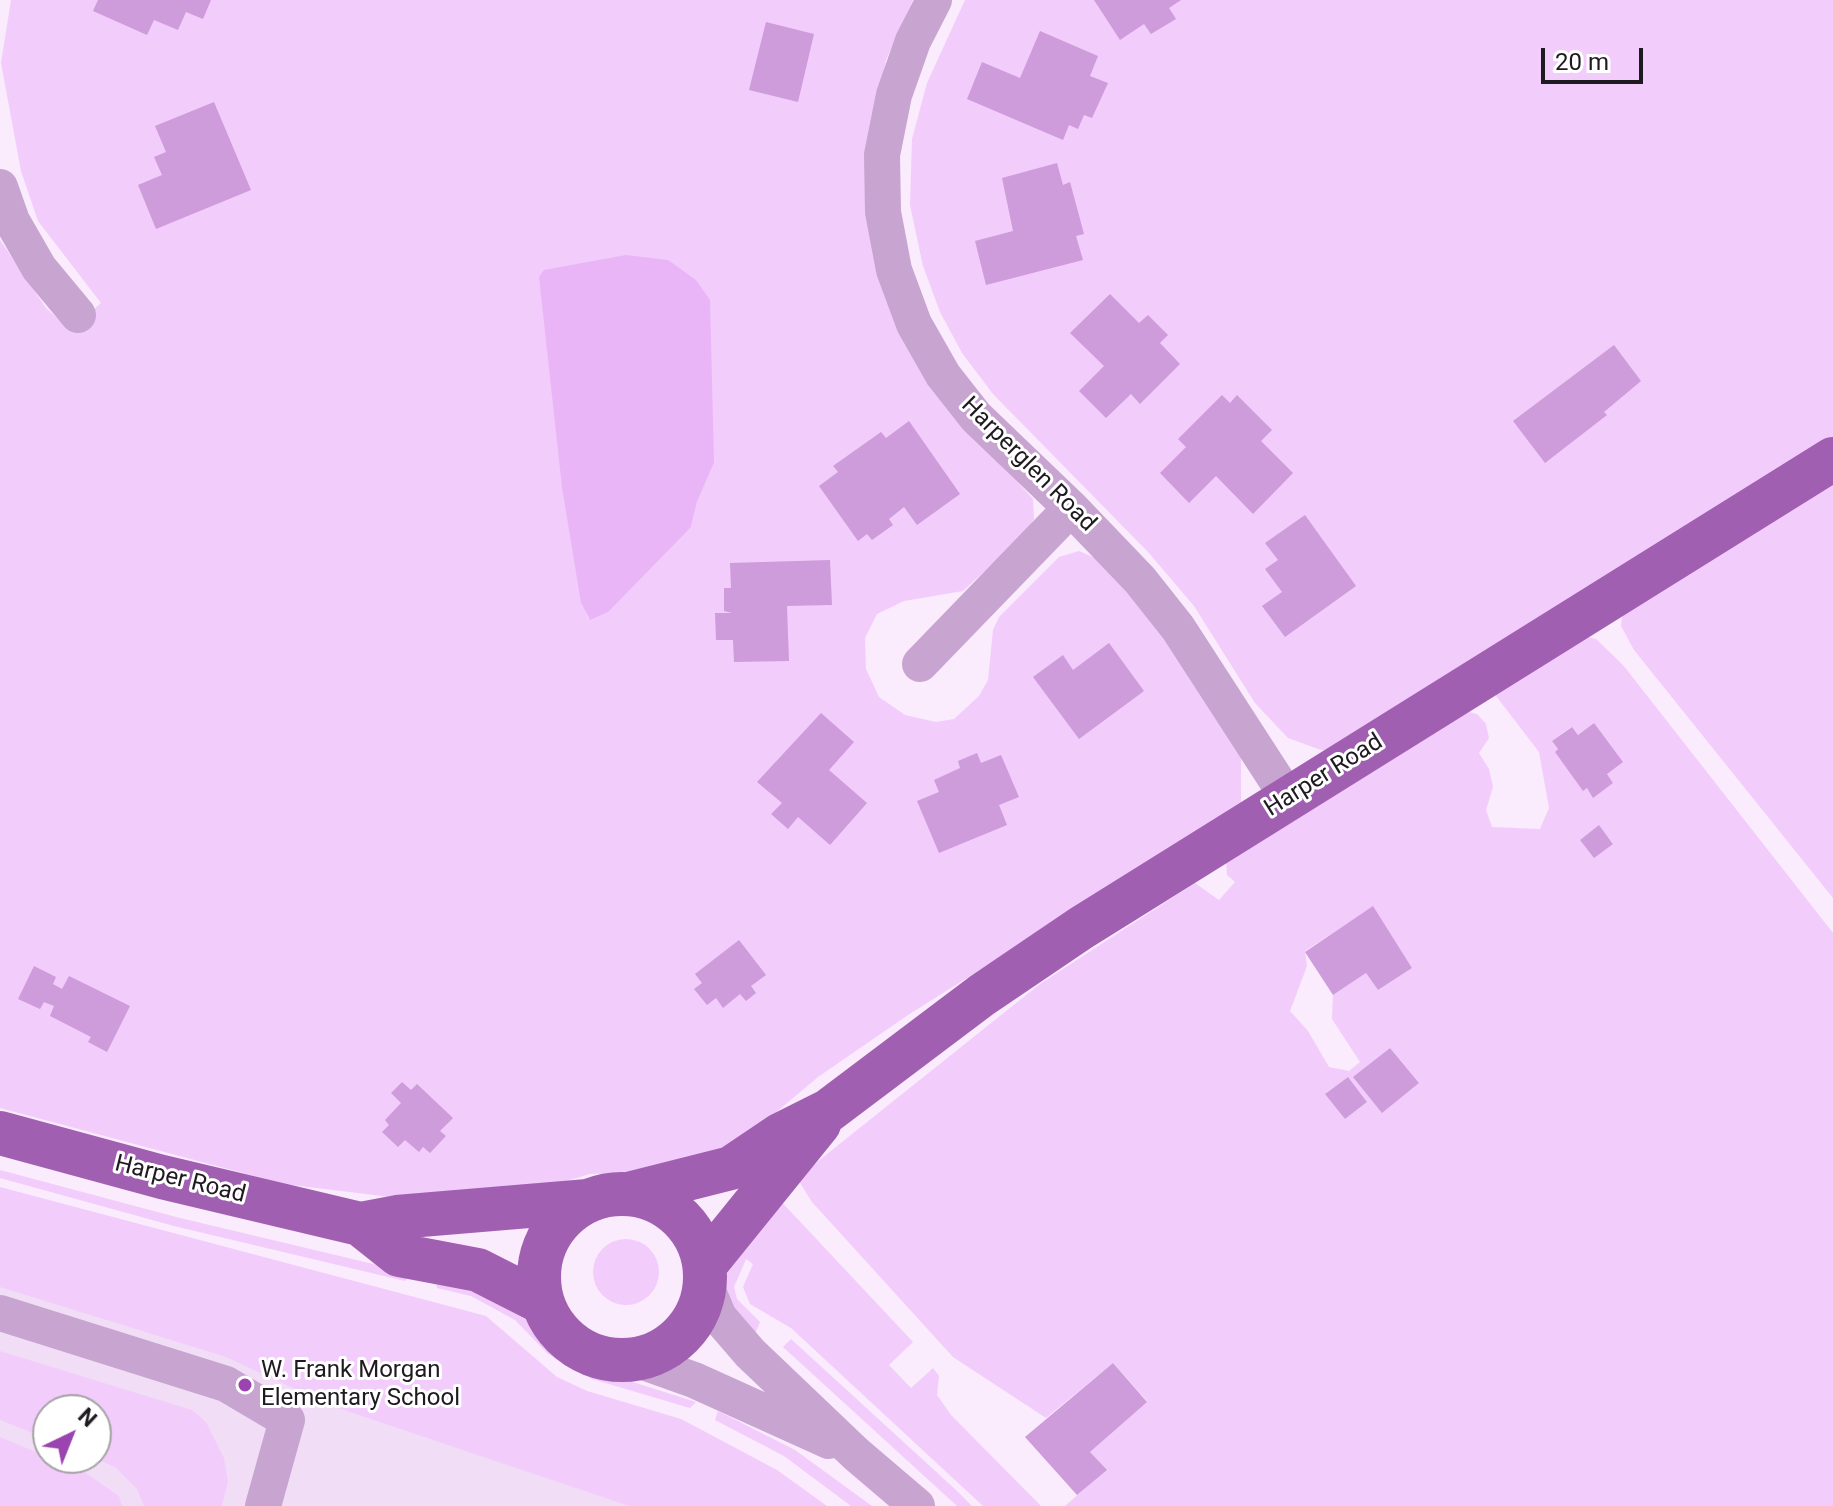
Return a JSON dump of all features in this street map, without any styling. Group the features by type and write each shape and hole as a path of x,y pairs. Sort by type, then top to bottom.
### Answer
{"main road":[{"name":"Harper Road","path":"360,1224 397,1217 608,1197 731,1168 780,1135 828,1111 982,995 1288,798 1833,459"},
{"name":"Harper Road","path":"705,1275 828,1111"},
{"name":"Harper Road","path":"0,1133 360,1224 399,1255 478,1270 543,1303"},
{"path":"608,1197 650,1199 670,1209 687,1224 698,1244 705,1275 700,1305 683,1333 654,1353 635,1359 612,1360 589,1353 569,1341 553,1324 543,1303 539,1279 542,1255 552,1232 568,1214 608,1197"}],"street":[{"name":"Harperglen Road","path":"934,0 913,41 894,95 882,155 883,212 894,270 914,324 943,375 976,417 1071,508 1140,580 1178,628 1288,798"},
{"path":"0,187 12,221 39,268 78,315"},
{"path":"920,664 1071,508"},
{"path":"705,1275 719,1317 750,1353 856,1454 917,1506"},
{"path":"0,1313 226,1384 287,1420 263,1506"},
{"path":"635,1359 694,1380 856,1454"}],"shaded area":[{"path":"11,0 913,0 886,60 874,124 868,200 1001,464 1033,499 1034,519 1025,534 963,591 904,601 877,614 865,638 866,669 879,697 905,715 936,722 954,719 979,696 988,680 993,630 999,617 1059,557 1079,551 1102,561 1173,642 1241,755 1241,806 908,1015 818,1077 749,1135 672,1172 590,1174 538,1189 423,1201 284,1184 0,1108 0,240 46,308 70,330 101,303 38,221 21,171 1,63","holes":["714,463 697,502 691,527 589,619 581,603"]},
{"path":"965,0 1833,0 1833,442 1339,751 1321,750 1288,738 1255,703 1194,606 1149,553 993,394 962,353 940,312 923,266 910,205 912,139 927,83"},
{"path":"626,255 668,260 696,280 710,300 714,463 697,502 691,527 608,612 590,620 581,603 562,487 539,277 544,270"},
{"path":"1833,479 1833,898 1634,650 1621,626 1623,610"},
{"path":"1583,636 1596,639 1623,665 1833,933 1833,1506 1065,1506 1106,1470 1090,1452 1147,1401 1113,1363 1046,1418 953,1357 812,1202 797,1178 1040,984 1195,883 1219,900 1235,882 1227,875 1226,860 1464,711 1477,714 1486,724 1489,738 1479,753 1489,769 1493,787 1486,810 1492,827 1540,829 1549,808 1539,752 1493,692","holes":["1594,723 1607,774 1613,783 1593,797 1555,752 1558,749 1552,741 1571,727 1578,735","1599,826 1613,843 1594,857 1580,840","1373,907 1412,968 1378,990 1366,973 1333,995 1332,1019 1360,1062 1349,1071 1329,1067 1308,1031 1290,1011 1307,966 1305,951","1390,1048 1419,1083 1383,1112 1354,1077","1348,1077 1367,1102 1345,1119 1326,1093"]},
{"path":"0,1170 176,1217 411,1273 405,1281 174,1226 0,1178"},
{"path":"0,1187 486,1316 557,1377 587,1391 681,1419 777,1470 827,1506 629,1506 332,1406 226,1357 0,1287"},
{"path":"776,1196 913,1342 889,1365 911,1388 933,1368 939,1376 937,1395 951,1415 1041,1506 983,1506 791,1328 750,1304 743,1287 753,1264 746,1259 734,1287 737,1299 760,1322 755,1334 737,1322 723,1285 728,1269"},
{"name":"W. Frank Morgan Elementary School","path":"0,1232 758,1506 0,1506"},
{"path":"632,1239 650,1248 657,1259 657,1285 650,1296 639,1303 620,1305 602,1296 595,1285 593,1266 602,1248 613,1241"},
{"path":"435,1277 477,1288 523,1315 557,1352 579,1365 696,1402 690,1408 592,1379 548,1354 515,1320 471,1296 437,1288"},
{"path":"791,1339 972,1506 957,1506 783,1347"},
{"path":"0,1351 192,1410 206,1422 224,1458 228,1482 222,1506 144,1506 137,1489 112,1466 112,1394 32,1394 32,1433 0,1420"},
{"path":"718,1411 795,1450 872,1506 851,1506 784,1456 715,1420"},
{"path":"0,1437 32,1450 32,1474 87,1474 119,1496 122,1506 0,1506"}],"building":[{"path":"98,0 211,0 203,19 186,12 178,30 154,20 147,35 93,11"},
{"path":"1094,0 1181,0 1169,8 1176,19 1151,34 1144,24 1120,40"},
{"path":"766,22 814,34 798,102 749,90"},
{"path":"1040,31 1098,56 1090,76 1108,83 1092,118 1084,115 1078,129 1069,125 1063,140 967,99 982,62 1020,78"},
{"path":"214,102 251,190 156,229 138,185 162,175 154,157 166,152 155,126"},
{"path":"1057,163 1063,185 1070,182 1084,234 1076,236 1083,260 986,285 975,241 1013,231 1002,178"},
{"path":"1110,294 1139,323 1148,315 1168,335 1160,343 1180,364 1140,404 1131,394 1106,418 1079,391 1104,366 1070,333"},
{"path":"1614,345 1641,381 1604,412 1607,415 1545,463 1513,421"},
{"path":"1222,395 1230,403 1237,395 1272,430 1261,441 1293,473 1253,514 1216,476 1189,503 1160,473 1186,447 1178,439"},
{"path":"909,421 960,494 917,525 904,507 889,519 893,525 872,540 867,534 858,541 819,486 838,472 833,466 881,432 886,438"},
{"path":"1305,515 1356,586 1285,637 1262,606 1282,592 1265,569 1278,560 1265,543"},
{"path":"830,560 832,605 787,606 789,661 734,662 733,640 716,640 715,613 732,613 724,611 724,588 731,588 730,563"},
{"path":"1109,643 1144,691 1079,739 1033,677 1063,655 1073,670"},
{"path":"821,713 854,742 829,770 867,803 830,845 798,817 788,829 771,814 782,803 757,782"},
{"path":"1594,723 1623,762 1607,774 1613,783 1593,798 1587,788 1583,791 1555,752 1558,749 1552,741 1572,727 1578,735"},
{"path":"977,753 981,763 1001,755 1019,797 999,805 1007,825 939,853 917,801 939,792 934,780 960,768 958,761"},
{"path":"1599,825 1613,844 1594,858 1580,840"},
{"path":"1373,906 1412,968 1378,990 1366,973 1333,995 1305,952"},
{"path":"739,940 766,975 751,986 756,993 746,1001 740,994 723,1008 716,998 707,1005 694,989 702,983 695,974"},
{"path":"34,966 56,977 53,984 62,989 69,976 130,1006 107,1052 88,1042 91,1037 50,1016 54,1006 44,1002 40,1009 18,999"},
{"path":"1390,1048 1419,1083 1382,1113 1353,1077"},
{"path":"1348,1077 1367,1102 1345,1119 1325,1094"},
{"path":"402,1082 411,1090 417,1084 453,1118 440,1131 446,1136 430,1153 423,1147 419,1152 405,1140 398,1147 382,1132 389,1125 385,1120 401,1103 391,1093"},
{"path":"1113,1363 1147,1402 1090,1452 1107,1470 1077,1495 1025,1437"}],"place":[{"name":"W. Frank Morgan Elementary School","path":"245,1385"}]}
